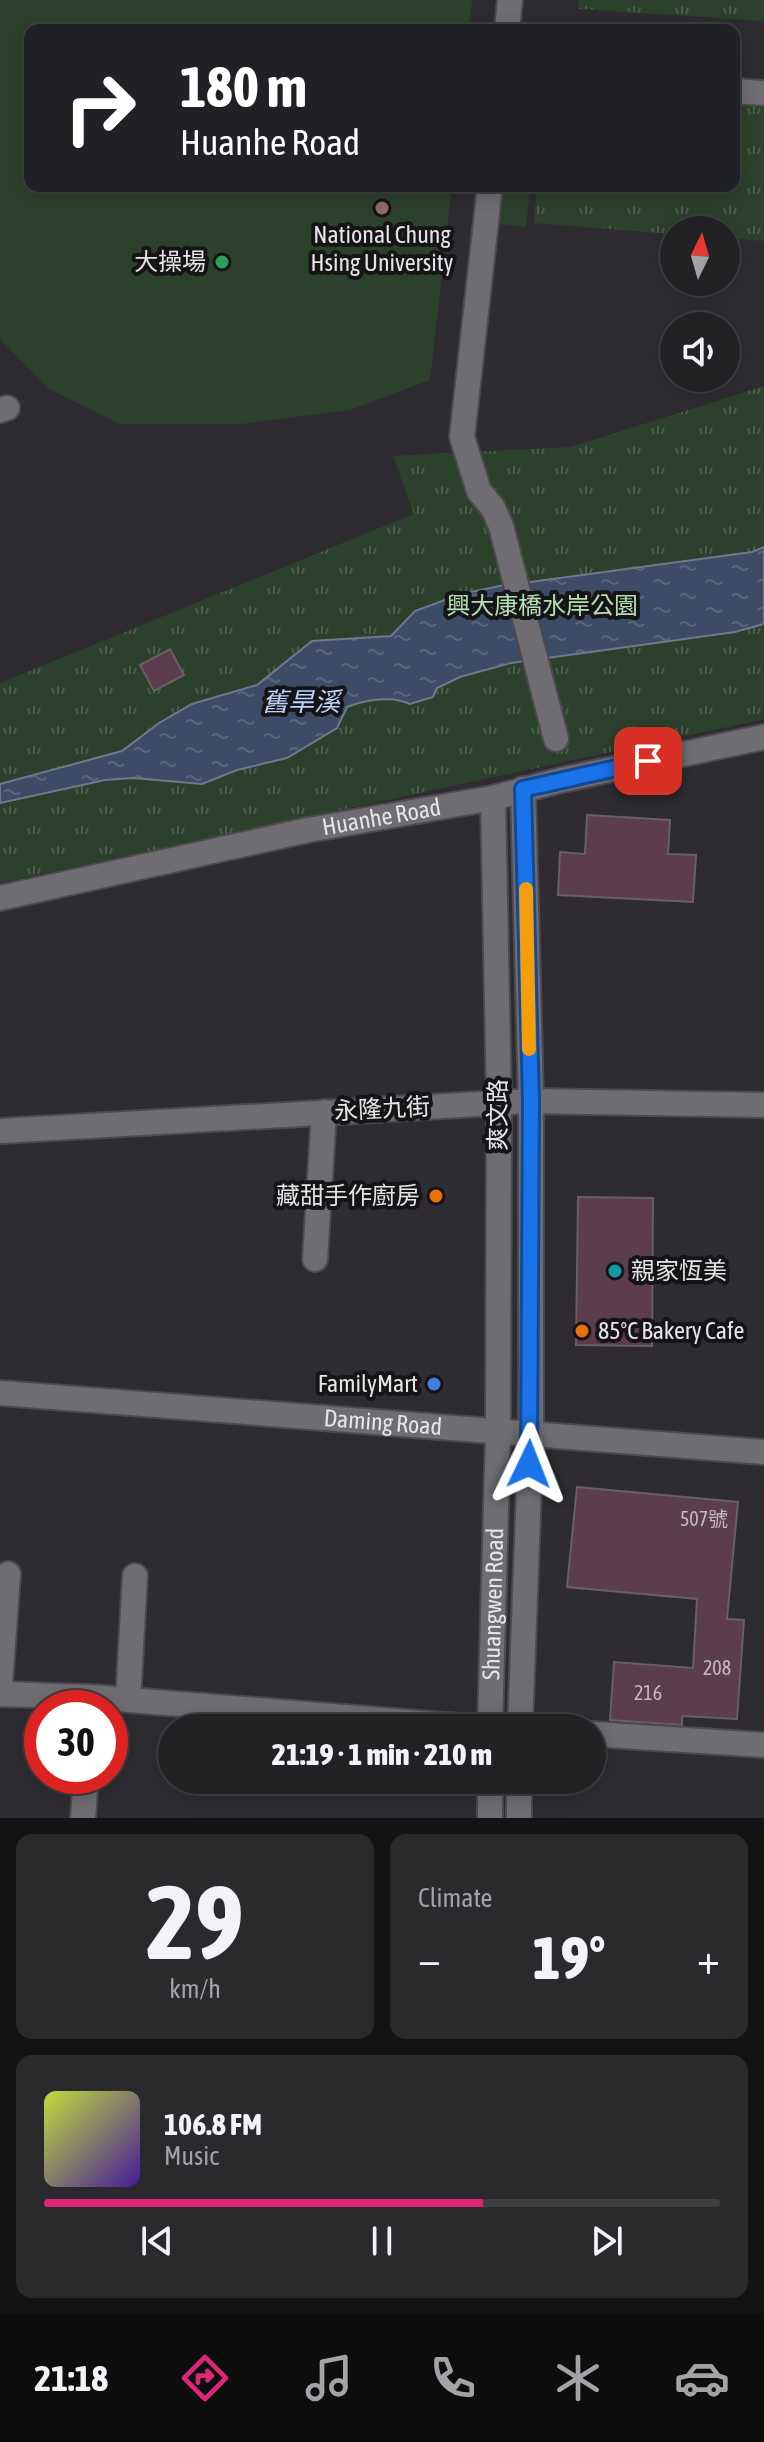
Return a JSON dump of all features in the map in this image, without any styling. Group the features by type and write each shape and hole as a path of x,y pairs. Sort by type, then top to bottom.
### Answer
{"street":[{"path":"508,24 510,0"},
{"path":"740,91 764,93"},
{"path":"489,192 462,437 479,491 493,508 501,526 556,739"},
{"name":"Huanhe Road","path":"0,898 308,830 493,798 764,737"},
{"name":"爽文路","path":"523,789 531,1101 531,1434"},
{"name":"爽文路","path":"493,798 499,1103 498,1432"},
{"name":"永隆九街","path":"0,1131 531,1101 764,1105"},
{"path":"315,1259 324,1112"},
{"name":"Daming Road","path":"0,1393 764,1452"},
{"name":"Shuangwen Road","path":"490,1714 498,1432"},
{"name":"Shuangwen Road","path":"521,1714 531,1434"},
{"path":"0,1685 8,1574"},
{"path":"135,1576 128,1700 306,1714"},
{"path":"0,1694 24,1696"},
{"path":"606,1735 764,1745"},
{"path":"83,1818 85,1794"},
{"path":"490,1794 490,1818"},
{"path":"519,1794 519,1818"}],"green space":[{"name":"大操場","path":"0,0 472,0 470,24 24,24 24,192 451,192 430,380 350,410 241,424 120,424 49,389 0,339"},
{"path":"579,0 764,0 764,21 579,9"},
{"path":"740,104 764,106 764,241 740,239 740,216 660,216 660,233 534,223 537,192 740,192"},
{"path":"500,192 529,192 526,227 497,224"},
{"name":"興大康橋水岸公園","path":"764,386 764,719 0,883 0,683 414,514 393,456 571,447"}],"water":[{"name":"舊旱溪","path":"764,547 764,624 735,632 511,663 460,677 437,688 433,697 410,704 387,699 354,704 347,707 337,728 287,758 237,770 202,784 133,778 105,780 0,803 0,784 122,751 159,723 192,704 257,685 312,641 391,636 415,611 461,594 752,552"}],"building":[{"path":"170,649 184,675 154,691 140,665"},
{"path":"587,815 670,820 668,854 696,855 693,902 558,895 560,852 585,854"},
{"name":"親家恆美","path":"578,1197 653,1198 652,1346 576,1345"},
{"path":"577,1487 738,1502 727,1619 744,1620 737,1719 682,1716 682,1725 610,1720 614,1662 693,1668 697,1599 567,1587"}],"slow traffic":[{"path":"526,889 529,1049"}],"place":[{"name":"National Chung Hsing University","path":"382,208"},
{"name":"大操場","path":"222,262"},
{"name":"藏甜手作廚房","path":"436,1196"},
{"name":"親家恆美","path":"615,1271"},
{"name":"85°C Bakery Cafe","path":"582,1331"},
{"name":"FamilyMart","path":"434,1384"}],"route":[{"path":"529,1464 531,1101 523,789 648,761"}]}
